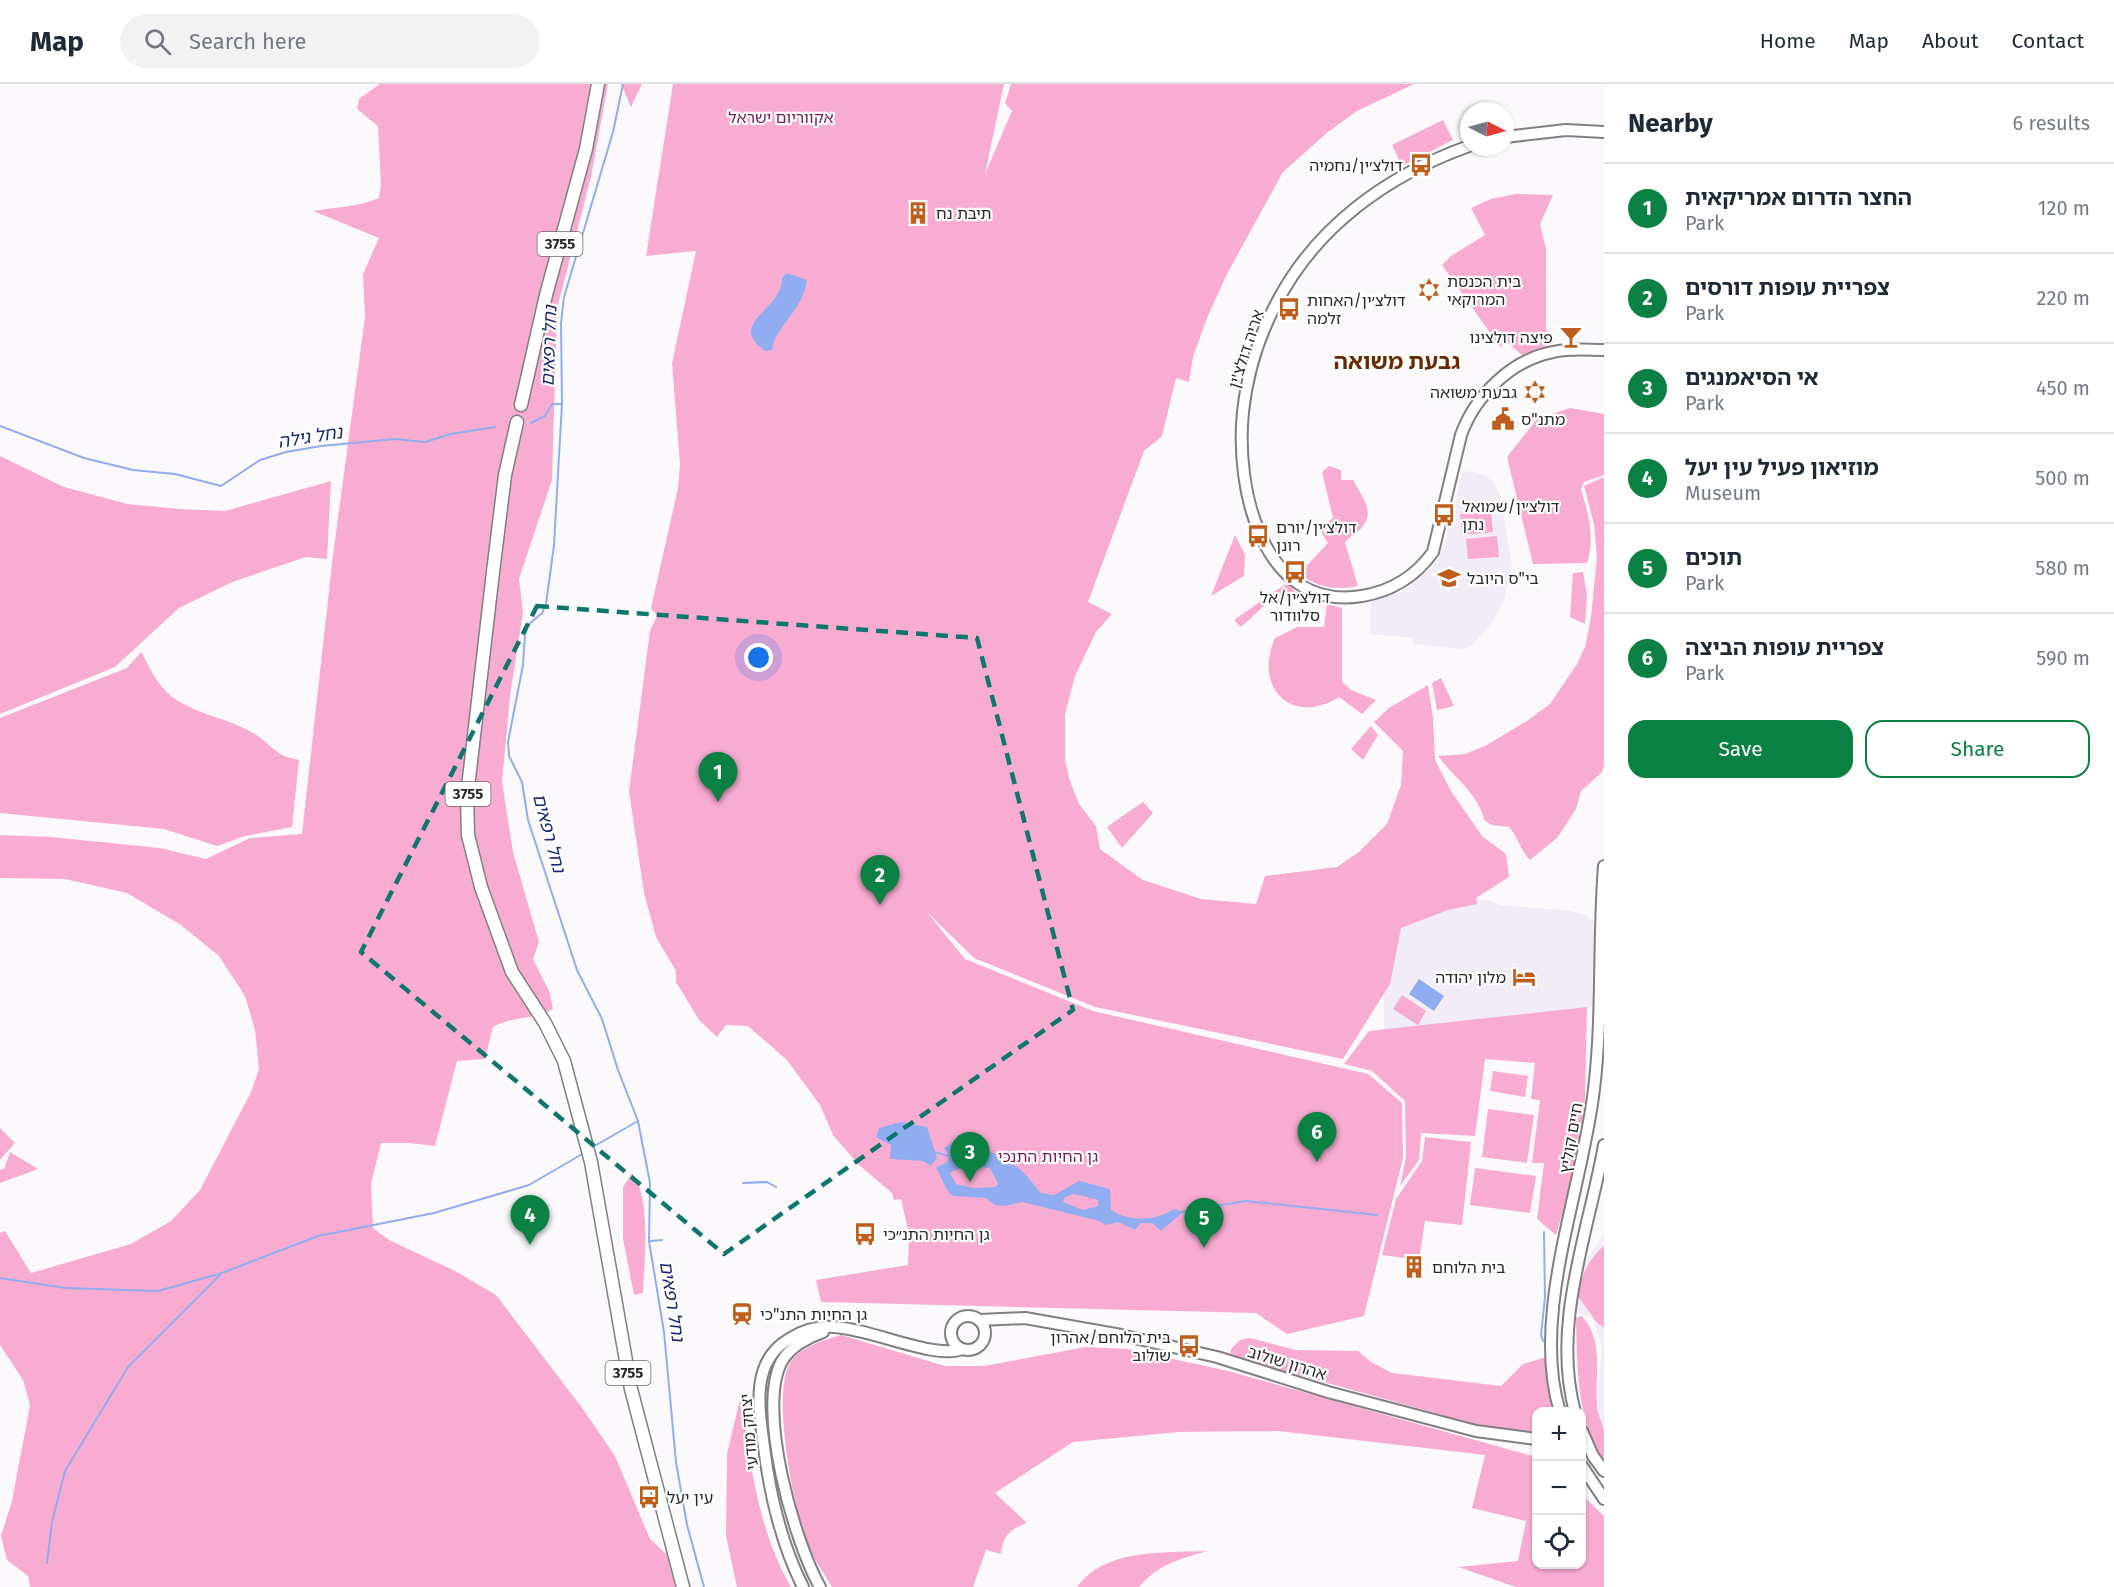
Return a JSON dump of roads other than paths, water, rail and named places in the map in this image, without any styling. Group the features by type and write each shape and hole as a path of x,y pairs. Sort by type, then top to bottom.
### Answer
{"main road":[{"name":"3755","path":"521,405 546,295 586,148 598,84"},
{"name":"3755","path":"517,422 505,476 468,796 468,835 481,887 512,972 545,1023 564,1061 587,1151 631,1389 683,1587"}],"street":[{"path":"1514,136 1563,130 1604,132"},
{"name":"אריה דולצ'ין","path":"1460,149 1419,165 1358,206 1312,251 1276,303 1251,372 1242,432 1244,469 1250,507 1264,544 1273,559 1305,589 1330,597 1374,594 1397,585 1424,565 1433,552 1461,435 1475,404 1499,380 1535,357 1566,350 1604,350"},
{"name":"חיים קוליץ","path":"1559,1407 1551,1360 1552,1313 1594,1087 1604,866"},
{"name":"חיים קוליץ","path":"1574,1407 1569,1353 1571,1309 1604,1145"},
{"path":"926,1349 945,1348 952,1339 952,1330 957,1320 967,1316 979,1320 985,1333 984,1341 978,1347 970,1350 962,1349 952,1339"},
{"name":"אהרון שולוב","path":"979,1320 1012,1317 1155,1342 1217,1357 1328,1392 1448,1424 1505,1437 1532,1437"},
{"name":"אהרון שולוב","path":"985,1333 995,1324 1006,1320 1035,1320"},
{"name":"יצחק מודעי","path":"803,1587 785,1546 772,1501 760,1417 759,1389 769,1358 784,1342 819,1328 847,1328 873,1332 946,1353 962,1349"},
{"name":"יצחק מודעי","path":"820,1587 799,1541 786,1498 773,1390 782,1362 796,1346 818,1334 847,1328"},
{"path":"1586,1440 1604,1471"},
{"path":"1586,1473 1604,1499"}],"water":[{"path":"787,273 807,280 805,291 774,341 772,350 765,351 754,341 751,332 753,324 775,299 782,278"},
{"path":"1419,979 1444,996 1434,1011 1409,994"},
{"path":"901,1122 927,1127 937,1158 931,1166 923,1161 890,1159 891,1145 876,1137 879,1128"},
{"path":"957,1140 993,1153 1019,1169 1041,1193 1054,1195 1079,1181 1110,1189 1111,1210 1126,1217 1151,1218 1174,1209 1183,1212 1161,1231 1152,1223 1141,1223 1135,1230 1118,1222 1106,1225 1099,1221 1022,1202 1006,1206 995,1205 985,1198 953,1196 947,1190 936,1167 948,1162 949,1155 944,1148","holes":["964,1166 990,1168 998,1184 995,1187 973,1188 956,1184 950,1173","1074,1194 1098,1200 1098,1206 1083,1210 1063,1202 1065,1197"]}],"waterway":[{"name":"נחל רפאים","path":"623,84 613,132 564,297 561,323 562,403 554,545 546,604 542,613 528,625 525,635 523,665 508,742 509,756 522,782 528,820 577,970 602,1019 618,1070 638,1121 650,1183 649,1241 664,1332 676,1462 687,1525 704,1587"},
{"name":"נחל גילה","path":"531,423 545,416 552,404 561,404"},
{"name":"נחל גילה","path":"0,426 84,458 133,470 175,474 221,486 260,460 286,452 321,446 395,439 425,442 451,434 495,427"},
{"path":"591,1148 638,1121"},
{"path":"934,1152 949,1156"},
{"path":"0,1278 66,1288 158,1291 222,1273 318,1236 434,1213 529,1185 584,1153"},
{"path":"743,1183 767,1182 776,1187"},
{"path":"1180,1212 1246,1201 1377,1215"},
{"path":"1543,1341 1541,1335 1545,1297 1544,1232"},
{"path":"650,1241 662,1240"},
{"path":"47,1563 52,1522 65,1471 128,1367 220,1275"}],"place":[{"name":"דולצ׳ין/נחמיה","path":"1421,165"},
{"name":"תיבת נח","path":"918,213"},
{"name":"בית הכנסת המרוקאי","path":"1429,290"},
{"name":"דולצ׳ין/האחות זלמה","path":"1289,309"},
{"name":"פיצה דולצינו","path":"1571,337"},
{"name":"גבעת משואה","path":"1535,392"},
{"name":"מתנ\"ס","path":"1503,419"},
{"name":"דולצ׳ין/שמואל נתן","path":"1444,515"},
{"name":"דולצ׳ין/יורם רונן","path":"1258,536"},
{"name":"דולצ׳ין/אל סלוודור","path":"1295,572"},
{"name":"בי\"ס היובל","path":"1449,578"},
{"name":"החצר הדרום אמריקאית","path":"718,802"},
{"name":"צפריית עופות דורסים","path":"880,905"},
{"name":"מלון יהודה","path":"1524,977"},
{"name":"צפריית עופות הביצה","path":"1317,1162"},
{"name":"אי הסיאמנגים","path":"970,1182"},
{"name":"גן החיות התנ״כי","path":"865,1234"},
{"name":"מוזיאון פעיל עין יעל","path":"530,1245"},
{"name":"תוכים","path":"1204,1248"},
{"name":"בית הלוחם","path":"1414,1267"},
{"name":"גן החיות התנ\"כי","path":"742,1314"},
{"name":"בית הלוחם/אהרון שולוב","path":"1189,1346"},
{"name":"עין יעל","path":"649,1497"}],"district":[{"name":"גבעת משואה","path":"1397,361"}],"park label":[{"name":"אקווריום ישראל","path":"781,117"},
{"name":"גן החיות התנכי","path":"1048,1156"}]}
